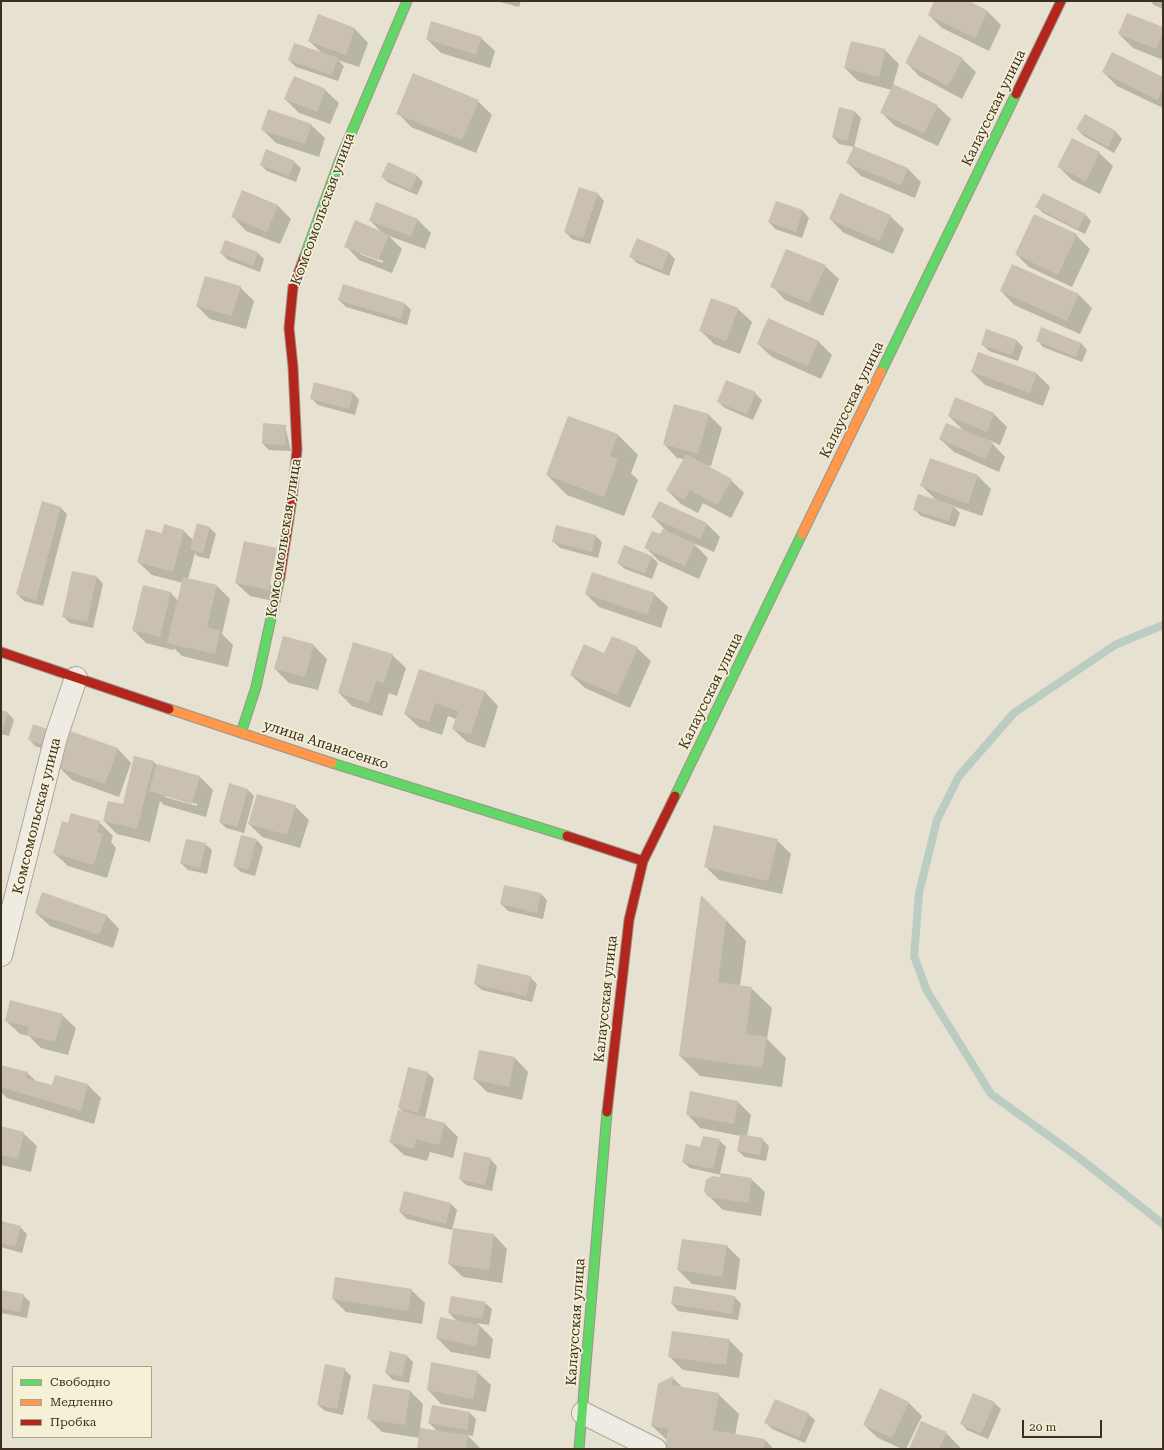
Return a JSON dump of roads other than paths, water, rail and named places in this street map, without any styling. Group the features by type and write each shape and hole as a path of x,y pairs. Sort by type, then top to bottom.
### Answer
{"street":[{"name":"Комсомольская улица","path":"241,733 256,687 276,600 292,499 297,450 293,367 289,328 294,288 339,162 407,1"},
{"name":"Калаусская улица","path":"579,1449 584,1413 606,1122 629,920 643,862 1061,1"},
{"name":"улица Апанасенко","path":"1,652 241,733 606,848 643,862"},
{"name":"Комсомольская улица","path":"1,955 56,737 76,678"},
{"path":"584,1413 655,1449"}],"waterway":[{"path":"1163,625 1115,645 1014,713 959,776 937,820 919,893 914,956 927,991 991,1094 1078,1157 1163,1224"}]}
